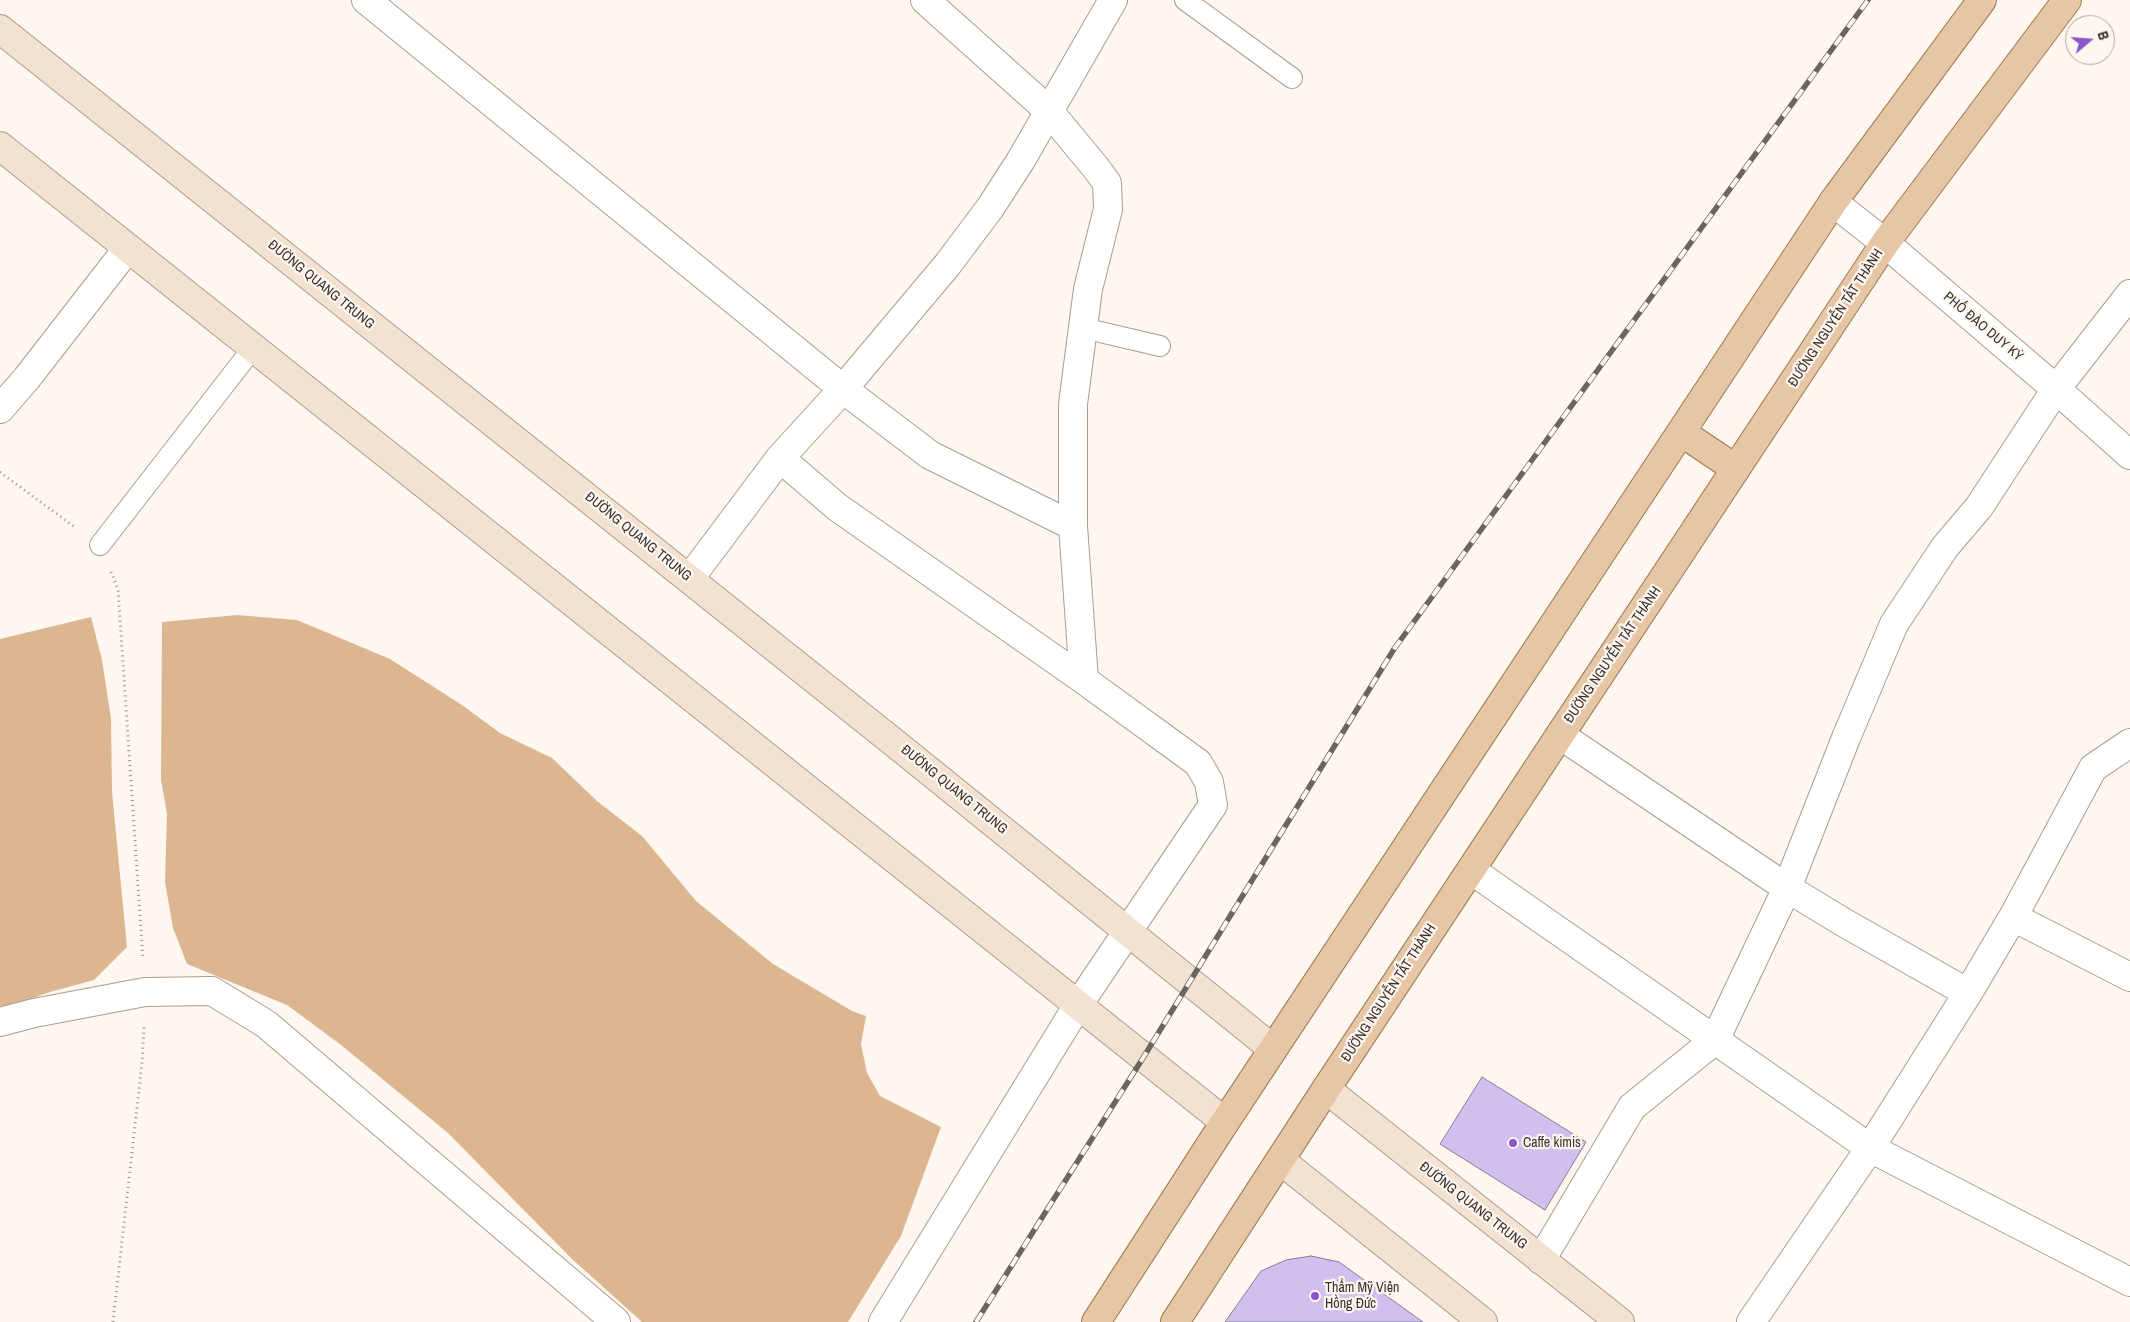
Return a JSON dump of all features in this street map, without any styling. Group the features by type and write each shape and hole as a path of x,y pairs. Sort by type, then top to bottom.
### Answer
{"main road":[{"path":"1096,1322 1272,1049 1833,202 1982,0"},
{"name":"ĐƯỜNG NGUYỄN TẤT THÀNH","path":"1175,1322 1326,1089 1885,244 2067,0"},
{"name":"ĐƯỜNG QUANG TRUNG","path":"0,29 690,578 1272,1049"},
{"path":"0,146 1225,1122"},
{"path":"1681,432 1736,469"},
{"name":"ĐƯỜNG QUANG TRUNG","path":"1326,1089 1616,1321"},
{"path":"1280,1160 1483,1322"}],"street":[{"path":"366,0 843,389 930,455 1073,526"},
{"path":"925,0 1048,110 1107,183 1108,209 1088,289 1074,404 1073,526 1084,680"},
{"path":"690,578 780,458 843,389 948,264 990,208 1021,160 1112,0"},
{"name":"PHỐ ĐÀO DUY KỲ","path":"1833,202 2056,389 2130,455"},
{"path":"0,409 27,378 128,248"},
{"path":"1541,1260 1632,1106 1715,1040 1787,888 1846,738 1894,624 1945,547 1979,507 2056,389 2130,294"},
{"path":"780,458 837,507 1084,680 1198,763 1209,782 1213,805 1078,1005 883,1322"},
{"path":"1560,735 1787,888 1968,993"},
{"path":"1751,1322 1870,1148 1968,993 2012,917 2093,768 2130,742"},
{"path":"1471,870 1870,1148 2130,1282"},
{"path":"2012,917 2130,976"},
{"path":"0,1022 34,1013 145,992 212,991 266,1024 616,1322"}],"lane":[{"path":"1185,0 1292,78"},
{"path":"1083,328 1160,346"},
{"path":"100,545 253,348"}],"path":[{"path":"0,472 100,545 118,589 145,992 142,1062 113,1322"}],"shaded area":[{"path":"237,615 297,620 390,659 462,705 500,733 552,758 597,801 642,836 696,901 773,964 852,1011 866,1016 861,1044 867,1073 880,1096 941,1127 901,1236 848,1322 642,1322 571,1258 448,1133 341,1045 287,1005 187,964 173,928 165,882 167,814 161,780 162,622"},
{"path":"91,617 102,660 111,718 112,792 127,947 94,980 50,992 0,1010 0,639"}],"building":[{"name":"Caffe kimis","path":"1482,1077 1586,1142 1545,1210 1440,1144"},
{"name":"Thẩm Mỹ Viện Hồng Đức","path":"1311,1256 1339,1262 1423,1322 1225,1322 1261,1271 1286,1260"}],"railway":[{"path":"976,1322 1143,1058 1394,649 1868,0"}],"place":[{"name":"Caffe kimis","path":"1513,1143"},
{"name":"Thẩm Mỹ Viện Hồng Đức","path":"1315,1296"}]}
